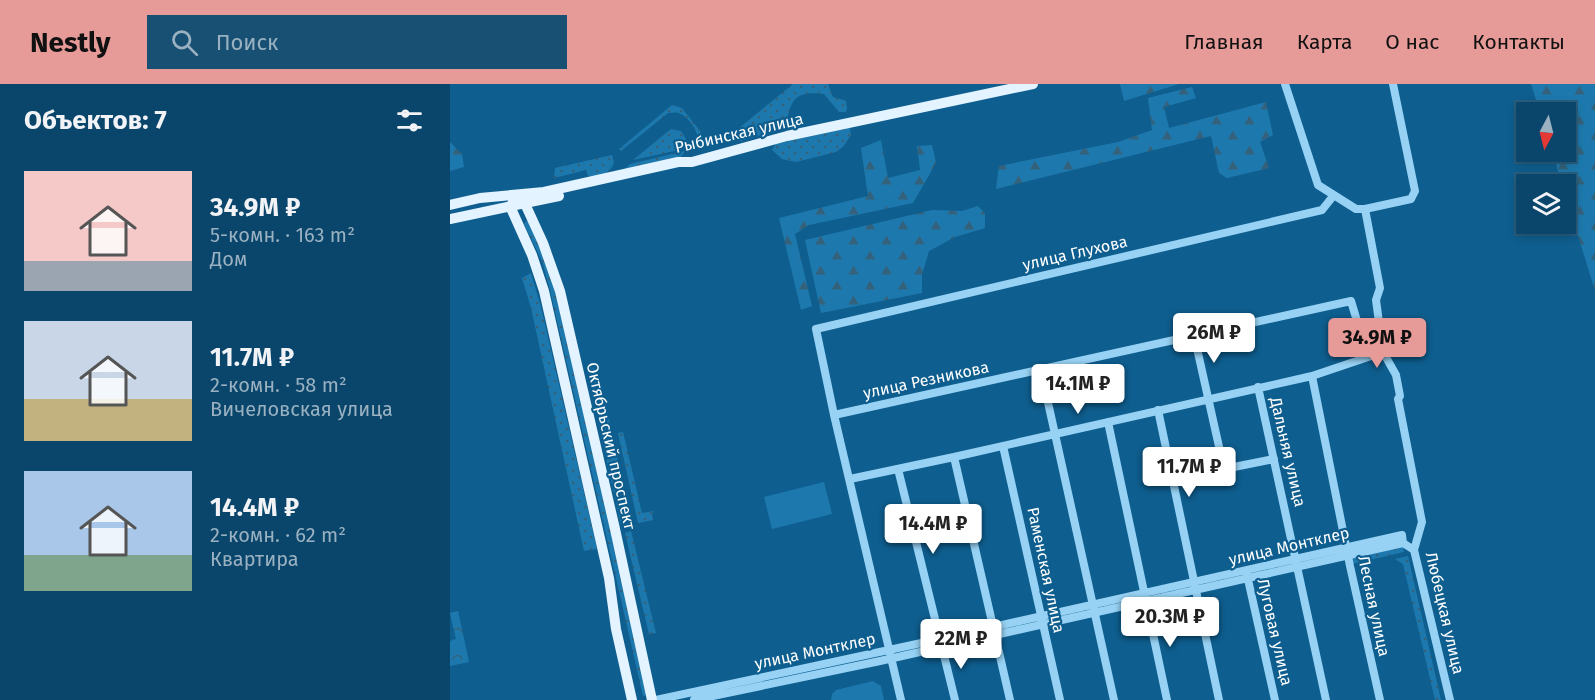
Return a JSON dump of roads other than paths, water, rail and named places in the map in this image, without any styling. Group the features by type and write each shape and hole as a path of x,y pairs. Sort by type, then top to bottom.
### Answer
{"main road":[{"name":"Рыбинская улица","path":"450,205 480,198 523,199 678,162 692,162 787,136 1034,84"},
{"path":"450,219 510,206 523,199"},
{"name":"Октябрьский проспект","path":"523,199 549,257 560,291 654,700"},
{"name":"Октябрьский проспект","path":"510,206 544,291 609,578 616,629 632,700"}],"street":[{"path":"1285,84 1318,185 1361,209 1411,199 1415,191 1393,84"},
{"name":"улица Глухова","path":"834,415 816,329 1322,210 1334,195"},
{"path":"850,479 1312,376 1383,352 1376,300 1380,288 1361,209"},
{"name":"улица Резникова","path":"834,415 1351,301 1357,321 1383,352"},
{"path":"1194,335 1224,469 1274,459"},
{"name":"Любецкая улица","path":"1383,352 1396,375 1400,396 1398,399 1422,522 1414,550 1450,700"},
{"path":"1041,371 1114,700"},
{"name":"Лесная улица","path":"1312,376 1347,552 1380,700"},
{"name":"Дальняя улица","path":"1258,387 1326,700"},
{"path":"1158,410 1219,700"},
{"path":"834,415 901,700"},
{"path":"1108,422 1167,700"},
{"name":"Раменская улица","path":"1003,446 1060,700"},
{"path":"954,457 1010,700"},
{"path":"898,469 955,700"},
{"name":"улица Монтклер","path":"694,700 1402,539 1414,550"},
{"name":"Луговая улица","path":"1247,575 1275,700"},
{"name":"улица Монтклер","path":"654,700 891,654"}]}
